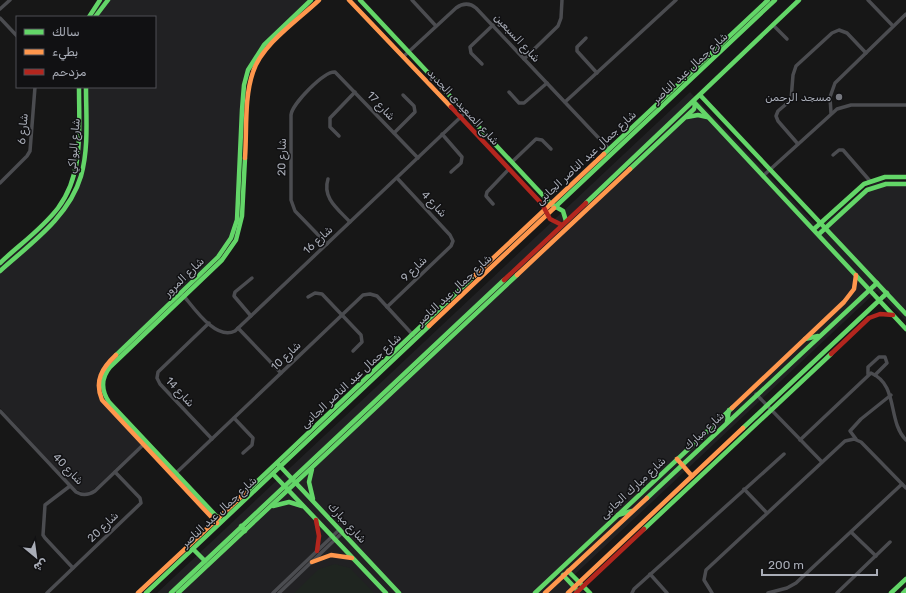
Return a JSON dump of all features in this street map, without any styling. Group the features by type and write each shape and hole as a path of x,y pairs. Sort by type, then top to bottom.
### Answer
{"main road":[{"path":"89,16 100,0"},
{"path":"96,16 108,0"},
{"name":"شارع المرور","path":"218,521 106,399 102,389 103,379 110,367 182,295 222,260 233,244 242,216 241,187 245,80 254,57 264,45 311,0"},
{"name":"شارع المرور","path":"244,110 250,81 258,59 267,48 318,0"},
{"name":"شارع الصعيدى الجديد","path":"349,0 542,204 547,215"},
{"name":"شارع الصعيدى الجديد","path":"360,0 551,204 564,212 564,223"},
{"name":"شارع جمال عبد الناصر الجانبى","path":"138,593 218,521 277,462 551,204 591,170 609,150 633,130 768,0"},
{"name":"شارع جمال عبد الناصر","path":"146,593 193,549 218,521 274,474 556,207 591,170 633,130 775,0"},
{"path":"450,334 520,272 646,150 700,95 773,25 802,0"},
{"path":"740,26 744,30"},
{"name":"شارع البواكي","path":"0,263 52,215 68,192 77,162 79,88"},
{"name":"شارع البواكي","path":"0,271 62,211 78,186 84,158 86,88"},
{"path":"700,95 906,314"},
{"path":"693,102 814,229 892,315 906,328"},
{"path":"170,593 284,485 417,366 516,268 564,223 695,108 693,102"},
{"path":"683,118 698,115 708,117"},
{"path":"814,229 856,190 870,181 885,177 906,177"},
{"path":"818,234 867,190 886,184 906,184"},
{"path":"547,215 554,222 564,223"},
{"path":"516,268 520,272"},
{"name":"شارع مبارك الجانبى","path":"535,593 849,297 854,289 856,275"},
{"name":"شارع مبارك","path":"545,593 819,335 877,283"},
{"path":"568,593 577,591 581,584 692,476 887,293"},
{"path":"581,584 869,318 880,314 892,315"},
{"path":"805,339 819,335"},
{"path":"178,593 289,490 380,400"},
{"path":"727,422 729,410"},
{"path":"676,459 692,476"},
{"name":"شارع مبارك","path":"277,462 400,593"},
{"path":"312,468 309,482 313,500"},
{"name":"شارع مبارك","path":"274,474 386,593"},
{"path":"268,509 278,504 289,502 305,507"},
{"path":"618,514 633,511"},
{"path":"314,517 319,536 317,552"},
{"path":"241,526 245,531"},
{"path":"193,549 205,561"},
{"path":"310,561 336,554 355,560"},
{"path":"568,571 590,593"},
{"path":"563,576 577,591"},
{"path":"891,593 906,579"},
{"path":"903,593 906,590"}],"street":[{"path":"1,8 10,0"},
{"path":"412,0 436,26"},
{"path":"524,59 558,26 561,18 562,0"},
{"path":"565,102 676,0"},
{"path":"868,0 893,26"},
{"name":"شارع السبعين","path":"403,57 456,8 467,4 476,8 609,150"},
{"path":"831,113 830,97 833,85 906,14"},
{"path":"0,18 16,35"},
{"path":"773,25 787,40"},
{"path":"482,64 471,53 470,47 493,26"},
{"path":"798,144 778,121 776,116 778,112 791,100 792,75 798,64 832,33 838,30 847,33 866,53"},
{"path":"586,38 576,50 596,73"},
{"name":"شارع 17","path":"329,72 338,74 418,158"},
{"name":"شارع 20","path":"327,244 295,211 292,203 291,115 296,102 329,72"},
{"path":"509,92 519,103 524,103 547,83"},
{"name":"شارع 6","path":"0,183 27,156 32,148 35,88"},
{"path":"339,136 330,127 330,118 355,92"},
{"path":"394,133 415,112 414,106 403,95"},
{"path":"763,176 831,113 847,106 906,105"},
{"name":"شارع 16","path":"182,295 217,331 224,334 232,332 251,316 466,112"},
{"path":"442,134 462,157 461,163 451,172"},
{"path":"512,162 536,140 542,140 551,149"},
{"path":"833,155 839,150 842,150 870,181"},
{"path":"493,204 486,196 486,193 509,169"},
{"name":"شارع 4","path":"397,178 452,236 452,245"},
{"path":"328,179 326,190 329,199 350,222"},
{"name":"شارع 9","path":"387,307 452,245"},
{"path":"251,316 234,296 235,292 252,278"},
{"path":"308,297 315,293 320,293 362,338 361,343 353,351"},
{"name":"شارع 10","path":"175,475 361,296 367,294 377,296 413,335"},
{"name":"شارع 14","path":"209,323 158,372 156,376 160,384 212,439"},
{"path":"238,328 281,373"},
{"path":"800,440 868,374 868,367 879,357 885,357 887,363 875,375"},
{"path":"868,374 871,373 875,375 886,386 891,395 896,427 906,440"},
{"path":"756,394 822,462"},
{"path":"891,395 861,418 850,431 856,439 863,444 906,488"},
{"name":"شارع 40","path":"0,411 70,486 79,493 90,494 145,443"},
{"path":"234,418 253,438 252,445 243,453"},
{"path":"712,593 704,580 706,570 845,441 856,439"},
{"path":"632,593 650,574 784,454"},
{"name":"شارع 20","path":"47,593 141,502 140,498 115,472"},
{"path":"768,593 787,588 796,583 902,484"},
{"path":"70,486 45,505 43,535 73,568"},
{"path":"744,490 767,513"},
{"path":"279,593 341,530"},
{"path":"851,532 876,556"},
{"path":"273,593 334,538"},
{"path":"837,593 890,542"},
{"path":"650,574 668,593"}],"shaded area":[{"path":"103,0 314,0 266,45 249,74 246,85 237,231 233,241 223,255 103,373 101,392 104,400 144,442 93,490 85,493 75,489 0,408 0,266 54,214 68,199 73,190 80,165 83,88 156,88 156,16 93,16"},
{"path":"690,92 819,228 868,186 878,181 906,181 906,321 877,291 571,578 585,593 157,593"},
{"path":"335,564 350,568 374,593 294,593 319,569"}],"traffic: fast":[{"path":"90,16 100,0"},
{"path":"96,16 108,0"},
{"path":"116,355 218,257 231,238 237,220 242,110 244,85 248,70 264,45 311,0"},
{"path":"360,0 551,204 563,211 566,221"},
{"path":"604,154 768,0"},
{"path":"554,208 775,0"},
{"path":"586,203 799,0"},
{"path":"0,263 52,216 66,195 72,181 78,150 79,88"},
{"path":"0,271 47,229 68,204 75,191 84,165 86,88"},
{"path":"700,95 906,314"},
{"path":"630,169 694,109 695,105 693,103"},
{"path":"695,103 906,329"},
{"path":"687,117 698,115 707,117"},
{"path":"219,519 109,402 106,398 103,384 105,375 110,367 222,260 236,240 242,216 245,158"},
{"path":"814,229 864,184 885,177 906,177"},
{"path":"819,234 867,190 886,184 906,184"},
{"path":"178,593 517,275"},
{"path":"245,493 474,276"},
{"path":"171,593 504,280"},
{"path":"647,498 877,283"},
{"path":"743,428 887,293"},
{"path":"146,593 429,326"},
{"path":"805,339 818,336"},
{"path":"644,529 831,354"},
{"path":"535,593 732,408"},
{"path":"727,422 729,410"},
{"path":"279,465 399,593"},
{"path":"312,469 309,482 313,499"},
{"path":"273,474 386,593"},
{"path":"273,506 289,502 302,506"},
{"path":"618,515 632,511"},
{"path":"241,526 245,531"},
{"path":"193,549 205,561"},
{"path":"568,571 590,593"},
{"path":"563,575 576,589"},
{"path":"891,593 906,579"},
{"path":"903,593 906,590"}],"traffic: slow":[{"path":"245,158 248,92 253,72 264,52 272,42 319,0"},
{"path":"349,0 451,107"},
{"path":"474,276 604,154"},
{"path":"517,275 630,169"},
{"path":"429,326 554,208"},
{"path":"732,408 844,302 854,289 856,275"},
{"path":"116,355 103,370 99,381 102,400 217,523"},
{"path":"568,593 743,428"},
{"path":"677,459 692,476"},
{"path":"138,593 245,493"},
{"path":"545,593 647,498"},
{"path":"312,562 331,555 352,558"}],"traffic: jam":[{"path":"451,107 542,204 550,219 562,225"},
{"path":"504,280 586,203"},
{"path":"831,354 869,318 880,314 893,315"},
{"path":"316,520 319,536 317,551"},
{"path":"576,593 644,529"}],"place":[{"name":"مسجد الرحمن","path":"839,97"}]}
